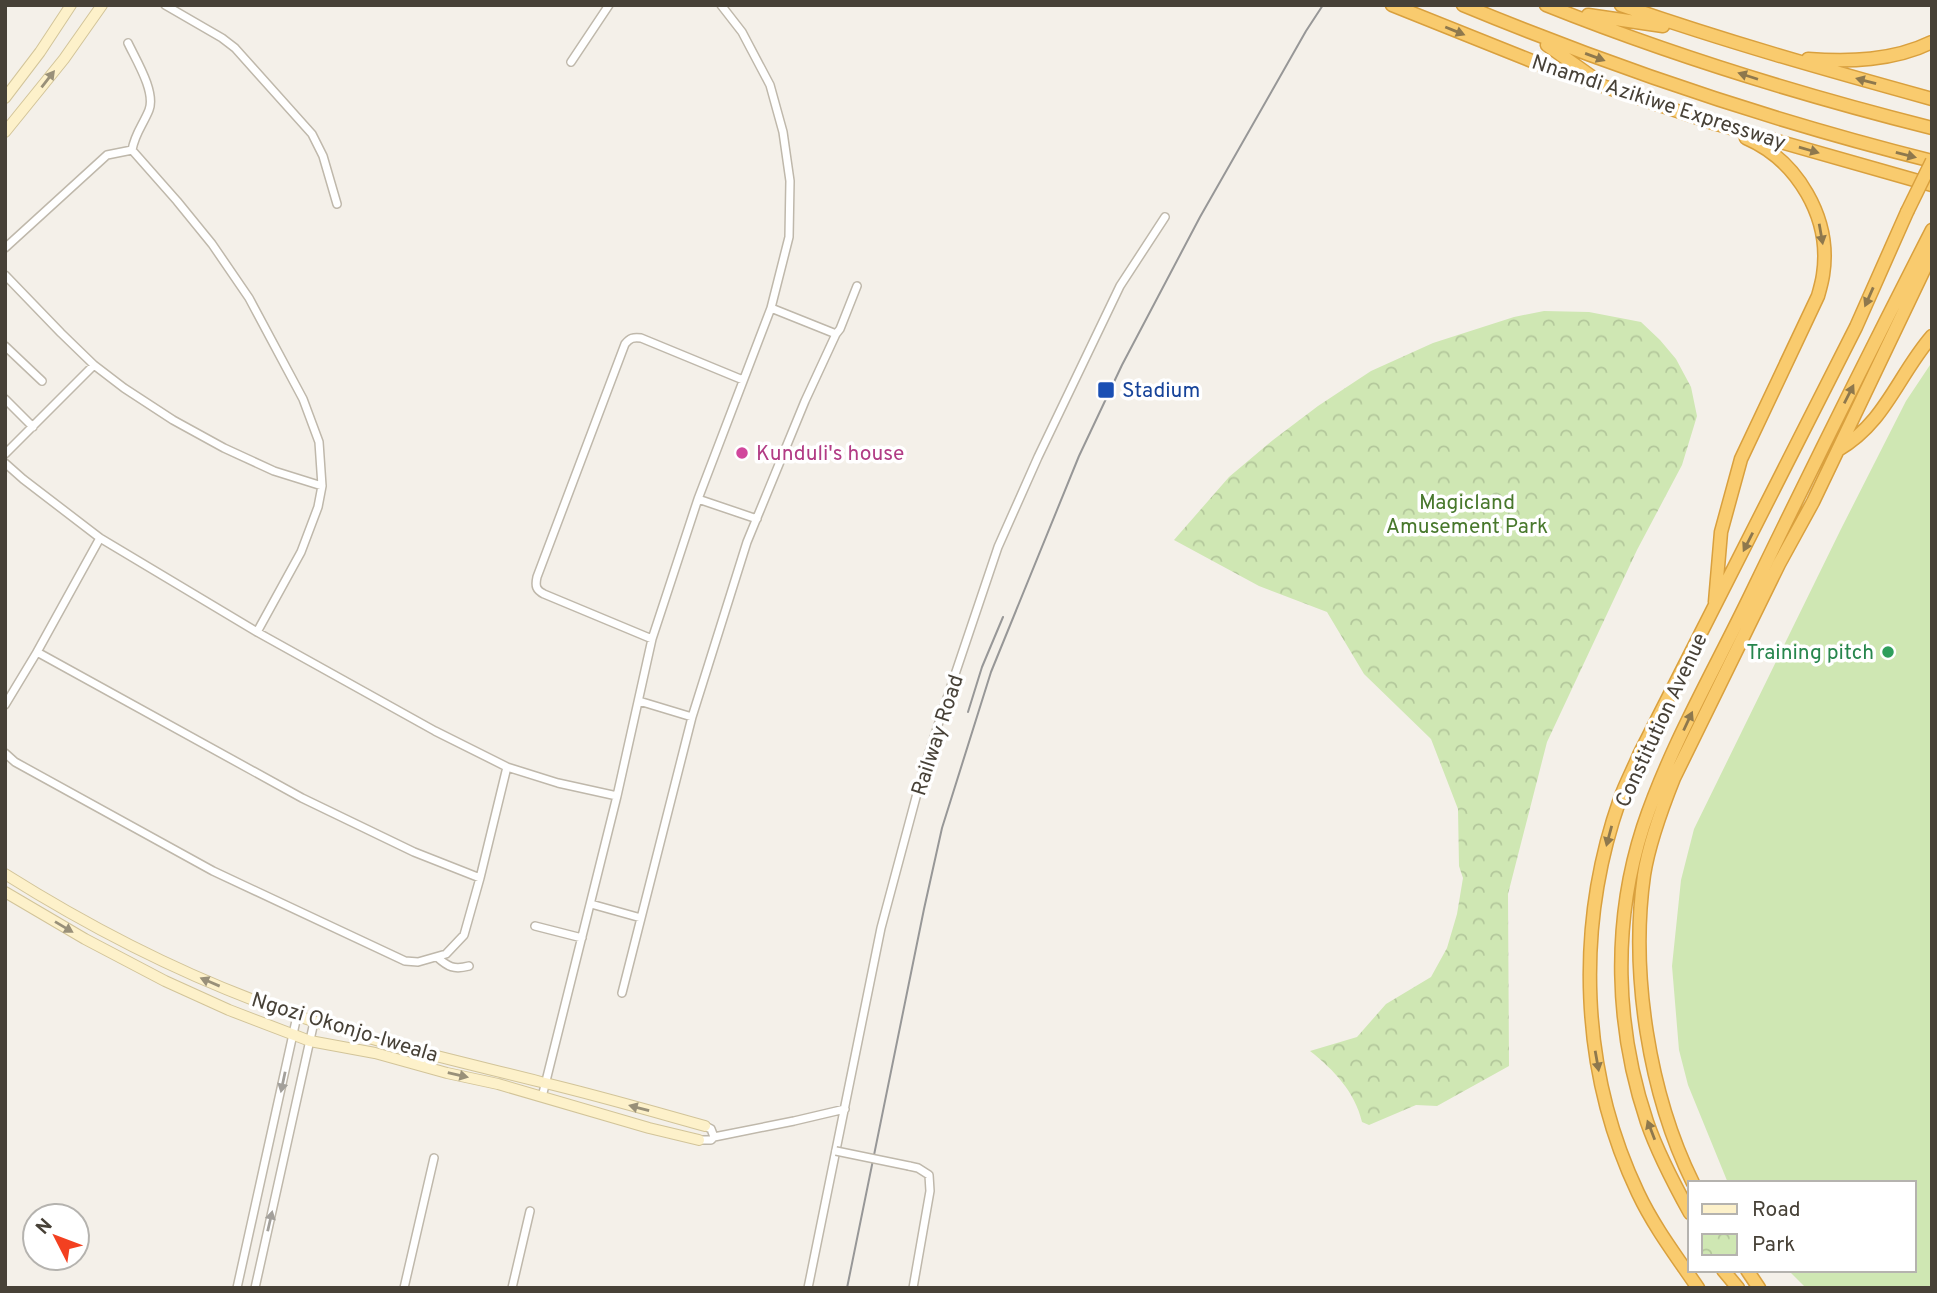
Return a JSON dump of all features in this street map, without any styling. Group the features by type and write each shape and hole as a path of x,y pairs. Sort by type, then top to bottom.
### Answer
{"highway":[{"name":"Nnamdi Azikiwe Expressway","path":"1392,5 1507,52 1608,88 1710,122 1932,185"},
{"name":"Nnamdi Azikiwe Expressway","path":"1463,5 1616,65 1769,115 1932,161"},
{"path":"1546,5 1663,49 1777,85 1932,128"},
{"path":"1621,5 1783,58 1932,99"},
{"path":"1561,11 1691,30"},
{"path":"1533,34 1608,88"},
{"path":"1783,58 1839,61 1870,59 1898,54 1932,43"},
{"path":"1710,122 1755,142 1788,167 1802,184 1821,229 1824,273 1818,296 1741,459 1721,532 1714,608"},
{"name":"Constitution Avenue","path":"1698,1288 1658,1229 1639,1195 1616,1139 1606,1104 1595,1055 1590,1000 1590,943 1597,891 1620,798 1639,755 1856,327 1932,161"},
{"path":"1623,1018 1639,925 1644,872 1661,810 1674,778 1835,456 1930,256 1930,233"},
{"name":"Constitution Avenue","path":"1688,1209 1667,1170 1647,1122 1623,1018 1623,922 1631,874 1643,828 1680,740 1818,455 1930,233"},
{"path":"1835,456 1874,421 1932,336"},
{"path":"1639,925 1641,995 1660,1094 1673,1137 1692,1181"},
{"path":"1673,1137 1675,1162 1684,1201"},
{"path":"1723,1272 1735,1288"},
{"path":"1748,1272 1759,1288"}],"street":[{"path":"5,98 71,5"},
{"path":"5,132 64,59 102,5"},
{"path":"165,5 235,48 312,134 323,156 337,204"},
{"path":"571,62 609,5"},
{"path":"542,1097 617,796 652,639 698,499 771,307 789,237 790,180 783,132 770,85 742,32 721,5"},
{"path":"128,43 151,98 150,109 134,137 132,150"},
{"path":"5,248 107,155 132,150"},
{"path":"132,150 212,244 260,316 313,423 319,442 322,486 318,506 300,552 257,632"},
{"name":"Railway Road","path":"808,1288 881,928 916,797 998,547 1099,327 1120,286 1166,217"},
{"path":"5,275 94,365 124,388 223,448 274,471 322,486"},
{"path":"622,993 692,717 747,542 805,401 840,329 857,286"},
{"path":"771,307 836,334"},
{"path":"652,639 538,591 535,585 537,577 629,339 641,338 743,380"},
{"path":"5,346 42,381"},
{"path":"5,454 94,365"},
{"path":"5,399 33,427"},
{"path":"5,463 100,538 257,632 435,731 507,767 558,783 617,796"},
{"path":"698,499 757,519"},
{"path":"5,705 100,538"},
{"path":"37,652 302,798 414,852 480,878"},
{"path":"639,701 692,717"},
{"path":"5,752 16,762 213,871 405,961 418,962 446,954 464,935 507,767"},
{"name":"Ngozi Okonjo-Iweala","path":"5,874 115,939 238,994 314,1022 705,1126"},
{"name":"Ngozi Okonjo-Iweala","path":"5,891 85,939 165,981 293,1035 310,1041 375,1053 699,1140"},
{"path":"591,904 641,918"},
{"path":"535,926 582,938"},
{"path":"437,957 447,966 458,969 469,966"},
{"path":"237,1288 298,1016"},
{"path":"255,1288 314,1022"},
{"path":"699,1140 711,1140 713,1137 845,1109"},
{"path":"705,1126 711,1129 713,1137"},
{"path":"836,1151 918,1168 929,1175 930,1191 914,1288"},
{"path":"404,1288 435,1158"},
{"path":"512,1288 530,1211"}],"green space":[{"name":"Magicland Amusement Park","path":"1544,311 1589,312 1641,322 1676,359 1691,387 1697,416 1682,465 1637,550 1547,742 1508,894 1509,1066 1437,1106 1416,1105 1369,1125 1362,1122 1349,1091 1342,1082 1310,1051 1357,1037 1386,1004 1431,977 1447,948 1457,914 1463,878 1459,866 1458,809 1431,739 1364,674 1327,612 1259,586 1174,540 1229,477 1318,406 1371,371 1433,343 1514,317"},
{"path":"1932,362 1932,1288 1806,1288 1790,1272 1916,1272 1916,1181 1727,1181 1688,1085 1679,1050 1672,966 1681,880 1694,829 1906,401"}],"tram line":[{"path":"847,1288 942,828 991,672 1079,456 1122,365 1200,217 1323,5"},
{"path":"968,712 982,667 1003,617"}],"place":[{"name":"Stadium","path":"1106,390"},
{"name":"Kunduli's house","path":"742,453"},
{"name":"Training pitch","path":"1888,652"}]}
